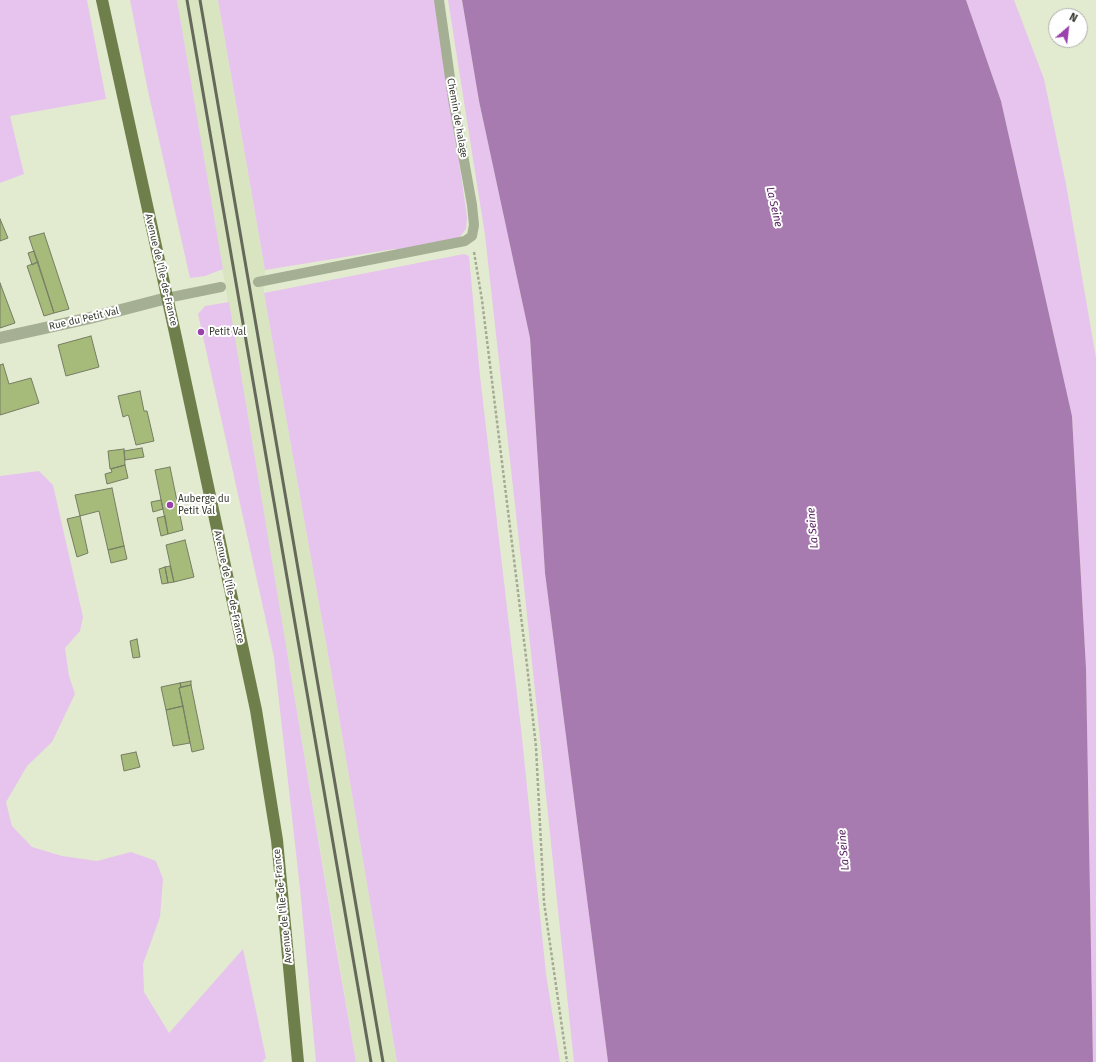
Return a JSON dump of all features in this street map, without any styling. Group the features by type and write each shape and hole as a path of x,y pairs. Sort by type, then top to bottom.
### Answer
{"main road":[{"name":"Avenue de l'Île-de-France","path":"102,0 256,710 278,848 298,1062"}],"street":[{"name":"Rue du Petit Val","path":"0,338 90,318 167,298"}],"lane":[{"name":"Chemin de halage","path":"439,0 453,99 472,205 474,225 471,238"},
{"path":"258,282 471,238"},
{"path":"167,298 222,287"}],"path":[{"path":"471,238 475,253 482,300 527,665 536,748 544,902 567,1062"}],"shaded area":[{"path":"0,0 87,0 106,99 10,116 24,174 0,183"},
{"path":"130,0 177,0 223,269 205,276 190,278 148,91"},
{"path":"177,0 218,0 265,270 264,293 336,699 397,1062 356,1062"},
{"path":"218,0 436,0 467,217 466,229 459,238 402,250 394,249 265,270"},
{"path":"448,0 462,0 479,101 530,338 545,573 608,1062 574,1062 524,586 485,235"},
{"path":"966,0 1014,0 1044,79 1066,184 1096,358 1096,1062 1093,1062 1086,668 1072,416 1001,101"},
{"path":"464,254 469,256 480,376 521,728 546,974 560,1062 397,1062 336,699 264,293"},
{"path":"229,302 356,1062 316,1062 300,888 274,657 198,314 205,306"},
{"path":"39,471 53,485 83,617 80,631 65,648 69,676 75,694 52,742 27,766 6,802 12,826 32,847 62,856 97,861 131,852 156,861 163,879 160,917 143,964 144,992 169,1033 243,949 266,1058 262,1062 0,1062 0,476"}],"water":[{"name":"La Seine","path":"462,0 966,0 1001,101 1072,416 1086,668 1093,1062 608,1062 545,573 530,338 479,101"}],"building":[{"path":"0,219 8,238 0,241"},
{"path":"44,233 69,309 54,313 29,237"},
{"path":"34,251 38,262 32,265 28,253"},
{"path":"38,262 54,313 44,316 27,266"},
{"path":"0,283 15,323 0,328"},
{"path":"91,336 99,367 66,376 58,345"},
{"path":"3,364 9,384 31,378 39,403 0,415 0,365"},
{"path":"140,391 144,411 147,411 154,441 136,445 129,417 128,415 123,417 118,396"},
{"path":"142,448 144,457 125,460 124,451"},
{"path":"124,449 125,465 110,469 108,451"},
{"path":"125,465 128,478 107,484 105,474 112,472 111,469"},
{"name":"Auberge du Petit Val","path":"170,467 183,530 168,534 155,470"},
{"path":"112,488 124,546 108,550 99,511 80,516 75,495"},
{"path":"161,500 163,509 153,512 151,502"},
{"path":"80,516 88,553 77,557 67,519"},
{"path":"165,516 168,534 161,536 157,518"},
{"path":"185,540 194,577 174,582 166,545"},
{"path":"124,546 127,559 111,563 108,550"},
{"path":"170,566 174,582 168,583 165,567"},
{"path":"165,567 168,583 162,584 159,569"},
{"path":"137,639 140,657 133,658 130,641"},
{"path":"191,681 191,685 181,687 180,683"},
{"path":"180,683 181,687 179,688 183,706 166,710 161,687"},
{"path":"191,685 204,749 192,752 179,688"},
{"path":"183,706 190,743 173,746 166,710"},
{"path":"136,752 140,767 124,771 121,755"}],"railway":[{"path":"187,0 371,1062"},
{"path":"200,0 383,1062"}],"place":[{"name":"Petit Val","path":"201,332"},
{"name":"Auberge du Petit Val","path":"170,505"}]}
